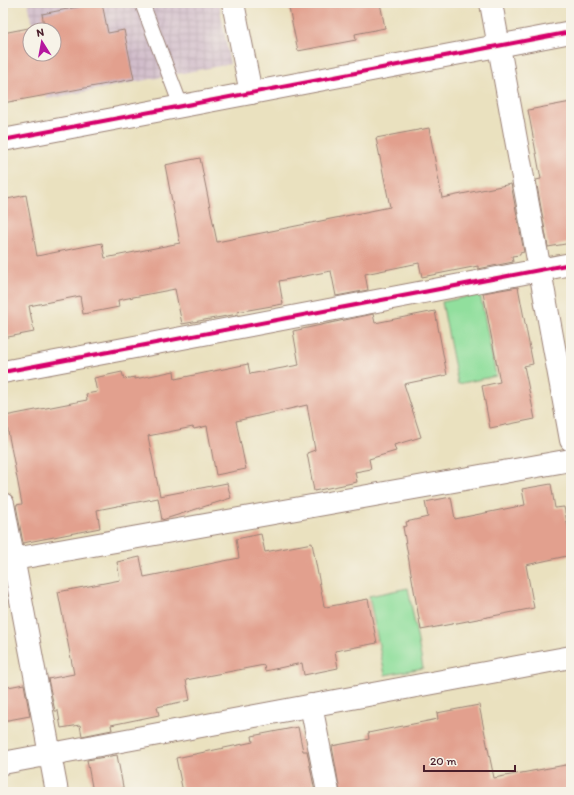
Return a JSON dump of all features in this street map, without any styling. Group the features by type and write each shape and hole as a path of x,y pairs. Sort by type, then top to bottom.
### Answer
{"street":[{"path":"233,3 250,93"},
{"path":"490,3 571,440"},
{"path":"3,140 571,32"},
{"path":"3,372 571,264"},
{"path":"8,560 571,460"},
{"path":"3,504 8,560 50,753 57,792"},
{"path":"3,763 50,753 571,657"},
{"path":"311,705 328,792"}],"lane":[{"path":"142,3 181,106"}],"shaded area":[{"path":"28,3 219,3 230,64 47,99 40,62 62,62 62,22 32,22"}],"green space":[{"path":"480,294 496,376 458,384 442,302"},
{"path":"408,588 423,668 385,675 369,596"}],"building":[{"path":"102,3 108,33 124,30 134,79 3,103 3,33 22,29 22,62 62,62 62,22 43,22 42,14"},
{"path":"288,3 380,3 385,28 355,34 356,40 298,51"},
{"path":"571,102 571,243 548,247 536,180 541,179 528,110"},
{"path":"429,128 442,198 511,184 524,252 520,253 520,255 512,256 513,262 478,269 478,266 422,277 419,263 365,274 368,290 336,296 331,271 279,281 283,304 182,324 175,289 118,300 119,307 83,314 80,296 29,306 34,332 3,338 3,200 26,195 37,256 102,243 105,258 180,243 165,165 200,158 217,242 390,207 376,138"},
{"path":"518,287 533,364 524,366 535,419 490,428 482,386 500,382 483,293"},
{"path":"435,311 447,375 404,384 421,437 394,445 396,451 369,459 371,469 355,472 357,482 314,491 307,453 315,450 307,405 236,421 246,469 216,475 207,426 194,429 193,427 148,436 160,496 227,483 231,498 162,520 158,498 97,510 100,528 23,543 16,505 22,504 5,416 87,400 86,394 97,392 94,378 122,372 124,379 135,377 135,379 174,371 175,379 248,364 250,374 299,365 293,331 373,314 375,323"},
{"path":"551,484 555,508 564,507 571,543 571,555 526,565 534,608 421,630 403,527 407,526 406,522 428,517 425,502 451,497 455,519 525,505 522,489"},
{"path":"261,534 265,552 312,543 324,606 326,607 368,599 377,643 335,651 338,668 304,675 302,663 265,671 264,665 186,680 190,700 157,707 159,715 111,725 112,730 82,736 80,725 61,728 58,711 55,711 48,679 74,674 58,592 120,580 117,562 140,557 144,577 239,558 236,539"},
{"path":"24,684 30,716 3,721 3,688"},
{"path":"479,705 494,778 571,764 571,792 340,792 332,746 369,739 368,733 438,719 437,713"},
{"path":"298,727 303,751 307,751 315,792 183,792 176,758 253,742 252,736"},
{"path":"117,755 124,792 93,792 87,760"}],"cycle path":[{"path":"3,140 571,32"},
{"path":"3,372 571,264"}]}
